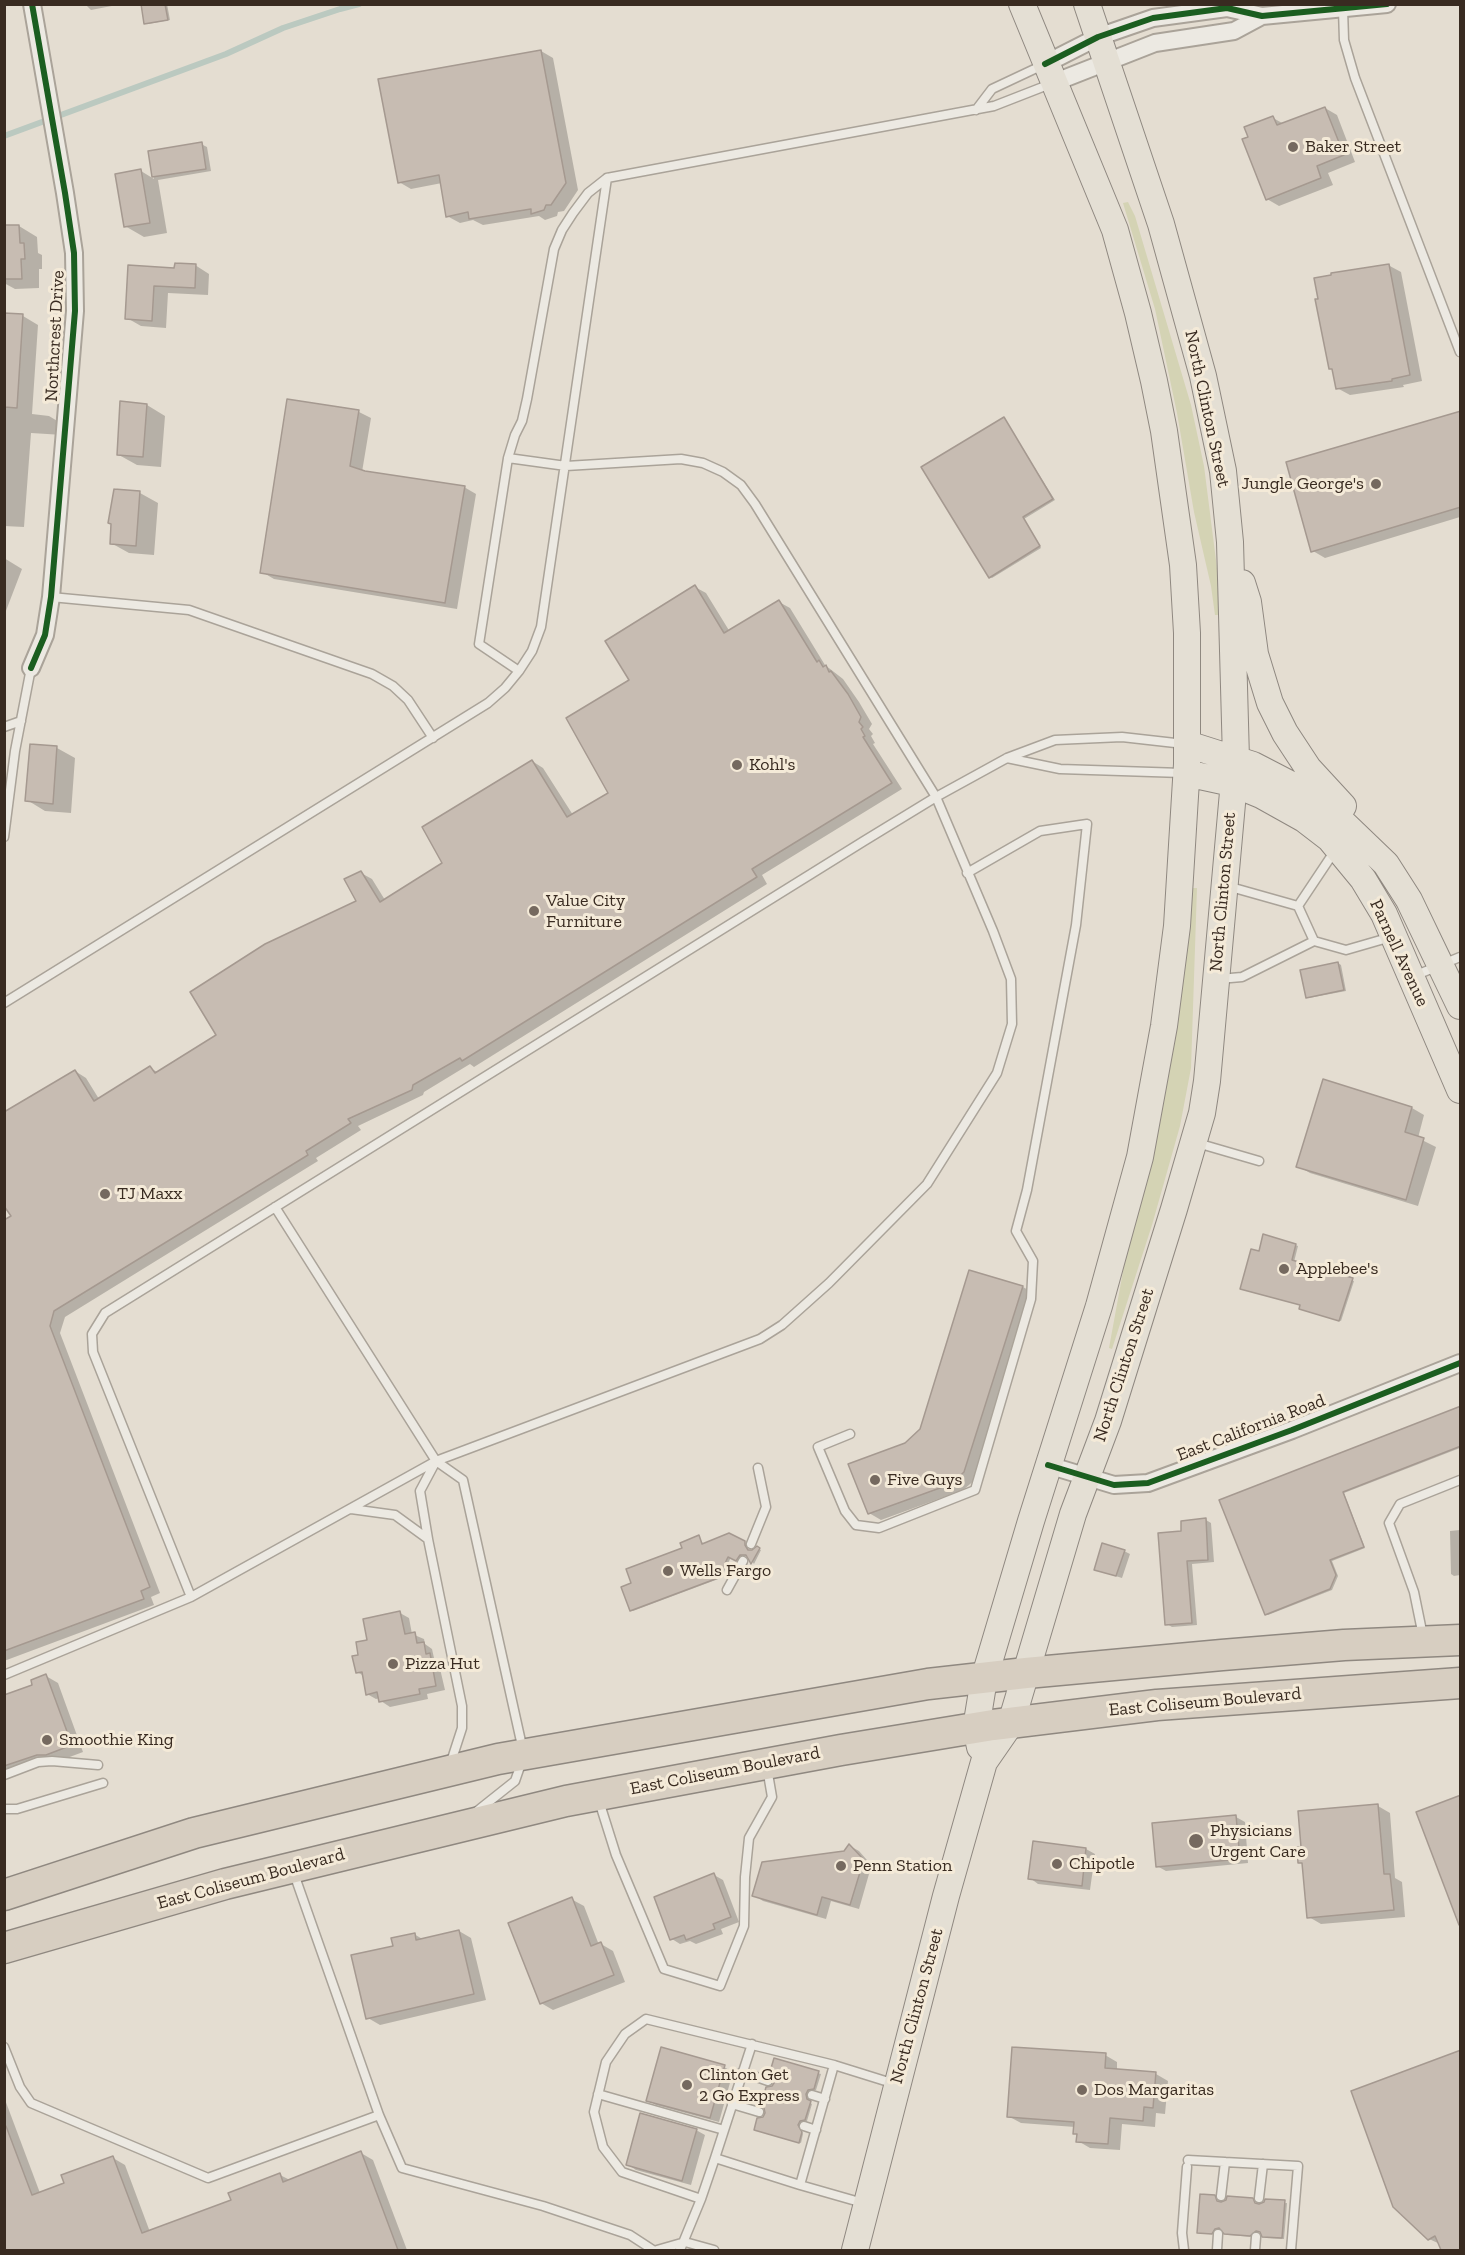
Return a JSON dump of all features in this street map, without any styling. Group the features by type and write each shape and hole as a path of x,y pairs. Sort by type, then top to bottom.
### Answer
{"highway":[{"path":"4,1895 194,1833 447,1771 524,1755 928,1684 984,1679 1026,1672 1344,1645 1461,1640"},
{"name":"East Coliseum Boulevard","path":"4,1948 291,1867 597,1795 766,1764 976,1728 1172,1704 1461,1683"}],"main road":[{"name":"North Clinton Street","path":"984,1762 976,1728 984,1679 1112,1261 1152,1102 1177,926 1187,744 1187,633 1183,565 1164,432 1138,313 1115,230 1022,4"},
{"name":"North Clinton Street","path":"855,2250 946,1896 984,1762 1011,1723 1086,1476 1108,1421 1202,1113 1207,1081 1234,771 1230,542 1222,471 1203,376 1161,224 1088,4"},
{"path":"1230,542 1248,602 1255,654 1270,703 1285,733 1308,768 1364,828 1386,864"},
{"name":"Parnell Avenue","path":"1187,744 1234,771 1261,795 1304,819 1330,839 1363,879 1384,914 1394,937 1442,983"},
{"name":"Parnell Avenue","path":"1186,773 1234,771 1278,777 1309,794 1335,815 1386,864 1409,900 1442,983 1461,1090"}],"street":[{"name":"Northcrest Drive","path":"32,4 74,253 75,311 51,597 45,635 32,668"},
{"path":"1049,73 1098,37 1153,18 1227,8 1262,16 1387,4"},
{"path":"1049,73 1106,61 1155,43 1234,31 1262,16"},
{"name":"East California Road","path":"1048,1465 1114,1485 1148,1483 1292,1430 1461,1363"}],"lane":[{"path":"1343,9 1344,40 1355,78 1461,352"},
{"path":"976,110 992,89 1049,73"},
{"path":"519,671 479,644 508,458 527,399 554,249 573,213 588,193 607,178 994,106 1049,73"},
{"path":"4,1003 488,703 519,671 532,651 541,627 607,178"},
{"path":"4,1675 191,1597 436,1461 760,1339 782,1325 830,1282 928,1182 997,1073 1012,1024 1011,979 936,797 755,504 741,485 723,472 703,462 681,459 566,466 508,458"},
{"path":"51,597 189,610 372,674 393,686 408,700 433,738"},
{"path":"4,837 15,751 32,668"},
{"path":"4,727 21,721"},
{"path":"191,1597 93,1352 92,1334 105,1313 936,797 1007,758 1055,740 1122,737 1187,744"},
{"path":"1007,758 1060,769 1186,773"},
{"path":"850,1434 818,1447 845,1511 856,1525 879,1528 975,1490 1030,1299 1033,1261 1016,1231 1027,1190 1076,925 1087,824 1040,831 967,873"},
{"path":"1298,906 1337,848"},
{"path":"1224,885 1298,906 1314,940"},
{"path":"1216,979 1242,977 1314,940 1346,950 1394,937"},
{"path":"1193,1142 1259,1161"},
{"path":"274,1207 436,1461 464,1480 524,1755 515,1781 457,1827"},
{"path":"436,1461 420,1491 462,1706 462,1728 447,1771"},
{"path":"751,1544 766,1507 758,1468"},
{"path":"1424,1642 1414,1592 1389,1523 1400,1504 1461,1480"},
{"path":"350,1509 395,1515 428,1539"},
{"path":"727,1590 743,1561"},
{"path":"4,1775 38,1762 98,1765"},
{"path":"597,1795 616,1855 664,1969 720,1986 744,1926 749,1838 772,1797 766,1764"},
{"path":"4,1809 17,1809 103,1783"},
{"path":"291,1867 379,2115 402,2168 543,2206 630,2235 655,2250 683,2246 714,2250"},
{"path":"701,2199 622,2172 603,2147 594,2112 606,2062 625,2034 645,2019 834,2065 897,2085"},
{"path":"683,2246 701,2199 752,2044"},
{"path":"4,2048 20,2087 31,2103 208,2178 379,2115"},
{"path":"800,2185 834,2065"},
{"path":"742,2072 768,2081"},
{"path":"598,2094 724,2130"},
{"path":"812,2095 825,2099"},
{"path":"732,2104 759,2112"},
{"path":"804,2126 816,2130"},
{"path":"715,2158 867,2204"},
{"path":"1221,2196 1225,2162"},
{"path":"1184,2250 1182,2233 1187,2164 1225,2162 1298,2166 1292,2250"},
{"path":"1259,2198 1263,2164"},
{"path":"1217,2250 1218,2234"},
{"path":"1255,2250 1256,2237"}],"green space":[{"path":"1128,202 1135,216 1191,405 1204,466 1220,592 1219,615 1215,615 1155,309 1123,203"},
{"path":"1192,888 1197,888 1191,1068 1180,1126 1152,1225 1112,1349 1109,1348 1124,1266 1164,1099 1180,1001"}],"building":[{"path":"141,4 165,4 168,20 144,24"},
{"path":"541,50 566,183 551,205 546,205 544,210 531,214 531,209 469,219 468,212 446,217 439,175 398,183 378,79"},
{"name":"Baker Street","path":"1325,107 1344,155 1317,166 1321,178 1266,200 1242,139 1248,137 1244,127 1273,116 1277,125"},
{"path":"202,142 206,169 152,177 148,151"},
{"path":"141,169 150,223 124,227 115,174"},
{"path":"4,225 19,225 20,243 24,243 25,259 21,259 22,279 4,279"},
{"path":"175,263 196,264 195,288 154,286 152,321 125,319 128,265 174,268"},
{"path":"1389,264 1410,375 1392,379 1392,381 1336,389 1332,369 1329,369 1315,299 1318,299 1314,278"},
{"path":"4,313 23,314 17,408 4,407"},
{"path":"287,399 359,410 350,466 365,471 465,486 445,603 260,573"},
{"path":"120,401 147,404 143,457 117,455"},
{"name":"Jungle George's","path":"1461,411 1461,507 1311,552 1286,462"},
{"path":"1004,417 1053,499 1023,517 1040,546 989,578 921,467"},
{"path":"114,489 140,491 136,546 110,544 111,524 108,523"},
{"path":"695,585 724,633 779,600 817,662 819,660 823,667 826,665 829,672 831,671 848,694 861,717 859,722 863,727 861,729 865,736 863,737 892,783 752,869 757,877 462,1061 460,1058 413,1085 412,1090 348,1119 351,1123 306,1151 308,1155 54,1311 50,1326 150,1587 141,1591 144,1599 4,1651 4,1220 11,1216 4,1206 4,1112 75,1070 94,1101 150,1066 155,1073 216,1035 190,992 265,944 356,901 344,879 361,871 380,902 442,863 422,827 532,760 567,817 608,793 566,718 629,680 605,641"},
{"path":"30,744 57,746 53,804 25,801"},
{"path":"1338,962 1344,990 1306,998 1300,970"},
{"path":"1323,1079 1412,1107 1405,1132 1424,1138 1406,1200 1296,1167"},
{"name":"Applebee's","path":"1263,1234 1296,1244 1292,1260 1353,1278 1339,1321 1299,1309 1300,1305 1240,1289 1251,1249 1259,1251"},
{"path":"969,1270 1023,1286 964,1472 951,1484 868,1514 848,1464 905,1443 920,1429"},
{"path":"1461,1406 1461,1446 1343,1492 1364,1547 1330,1560 1336,1575 1330,1589 1265,1615 1219,1500"},
{"path":"1206,1518 1208,1560 1187,1561 1192,1623 1165,1625 1158,1533 1181,1531 1181,1521"},
{"name":"Wells Fargo","path":"729,1533 745,1541 748,1550 757,1546 760,1548 751,1564 746,1555 740,1555 736,1561 728,1557 718,1578 630,1611 621,1587 631,1583 626,1569 682,1548 680,1543 699,1535 702,1544"},
{"path":"1102,1543 1125,1550 1116,1576 1094,1570"},
{"name":"Pizza Hut","path":"400,1611 405,1634 415,1632 417,1643 424,1642 426,1654 430,1653 436,1686 419,1689 420,1694 379,1702 377,1692 366,1695 362,1672 356,1673 352,1656 358,1655 356,1642 367,1640 363,1619"},
{"path":"46,1674 72,1745 46,1755 37,1755 4,1766 4,1695 32,1685 31,1680"},
{"path":"1461,1795 1461,1925 1459,1925 1416,1812"},
{"path":"1378,1804 1384,1874 1390,1874 1394,1910 1307,1918 1302,1863 1298,1863 1297,1847 1301,1847 1298,1811"},
{"name":"Physicians Urgent Care","path":"1236,1815 1240,1859 1156,1867 1152,1823"},
{"name":"Chipotle","path":"1033,1841 1086,1848 1082,1886 1028,1879"},
{"path":"849,1844 866,1862 861,1869 850,1905 822,1897 817,1915 752,1896 762,1862 844,1851"},
{"path":"714,1873 731,1917 713,1924 715,1929 686,1940 684,1935 670,1940 654,1897"},
{"path":"572,1897 591,1946 601,1942 614,1975 540,2004 508,1923"},
{"path":"459,1930 474,1994 366,2019 351,1955 393,1946 391,1938 415,1933 416,1940"},
{"name":"Clinton Get 2 Go Express","path":"661,2047 725,2065 710,2118 646,2101"},
{"name":"Dos Margaritas","path":"1012,2047 1106,2053 1105,2068 1156,2072 1153,2108 1144,2107 1143,2121 1110,2118 1108,2144 1076,2142 1077,2134 1073,2134 1074,2122 1007,2117"},
{"path":"1461,2050 1461,2250 1441,2250 1435,2236 1428,2240 1393,2207 1351,2091"},
{"path":"774,2058 819,2071 814,2089 808,2090 806,2094 807,2099 811,2101 805,2120 800,2121 798,2125 802,2132 799,2143 754,2130 757,2118 763,2117 765,2113 761,2106 766,2087 774,2083 773,2077 769,2075"},
{"path":"640,2113 697,2129 682,2181 626,2165"},
{"path":"4,2126 6,2126 32,2195 64,2183 61,2175 113,2156 142,2233 231,2200 228,2193 280,2173 283,2182 361,2151 398,2250 4,2250"},
{"path":"1200,2194 1215,2195 1217,2201 1221,2202 1226,2200 1227,2196 1253,2198 1255,2203 1259,2204 1265,2199 1285,2200 1282,2238 1262,2237 1260,2232 1256,2231 1250,2236 1224,2234 1219,2228 1215,2229 1212,2234 1197,2233"}],"waterway":[{"path":"4,136 226,54 283,28 359,4"}],"cycle path":[{"path":"31,668 45,635 51,597 75,311 74,253 32,4"},
{"path":"1045,64 1098,37 1153,18 1227,8 1262,16 1387,4"},
{"path":"1048,1465 1114,1485 1148,1483 1292,1430 1460,1363"}],"place":[{"name":"Baker Street","path":"1293,147"},
{"name":"Jungle George's","path":"1376,484"},
{"name":"Kohl's","path":"737,765"},
{"name":"Value City Furniture","path":"534,911"},
{"name":"TJ Maxx","path":"105,1194"},
{"name":"Applebee's","path":"1284,1269"},
{"name":"Five Guys","path":"875,1480"},
{"name":"Wells Fargo","path":"668,1571"},
{"name":"Pizza Hut","path":"393,1664"},
{"name":"Smoothie King","path":"47,1740"},
{"name":"Physicians Urgent Care","path":"1196,1841"},
{"name":"Chipotle","path":"1057,1864"},
{"name":"Penn Station","path":"841,1866"},
{"name":"Clinton Get 2 Go Express","path":"687,2085"},
{"name":"Dos Margaritas","path":"1082,2090"}]}
